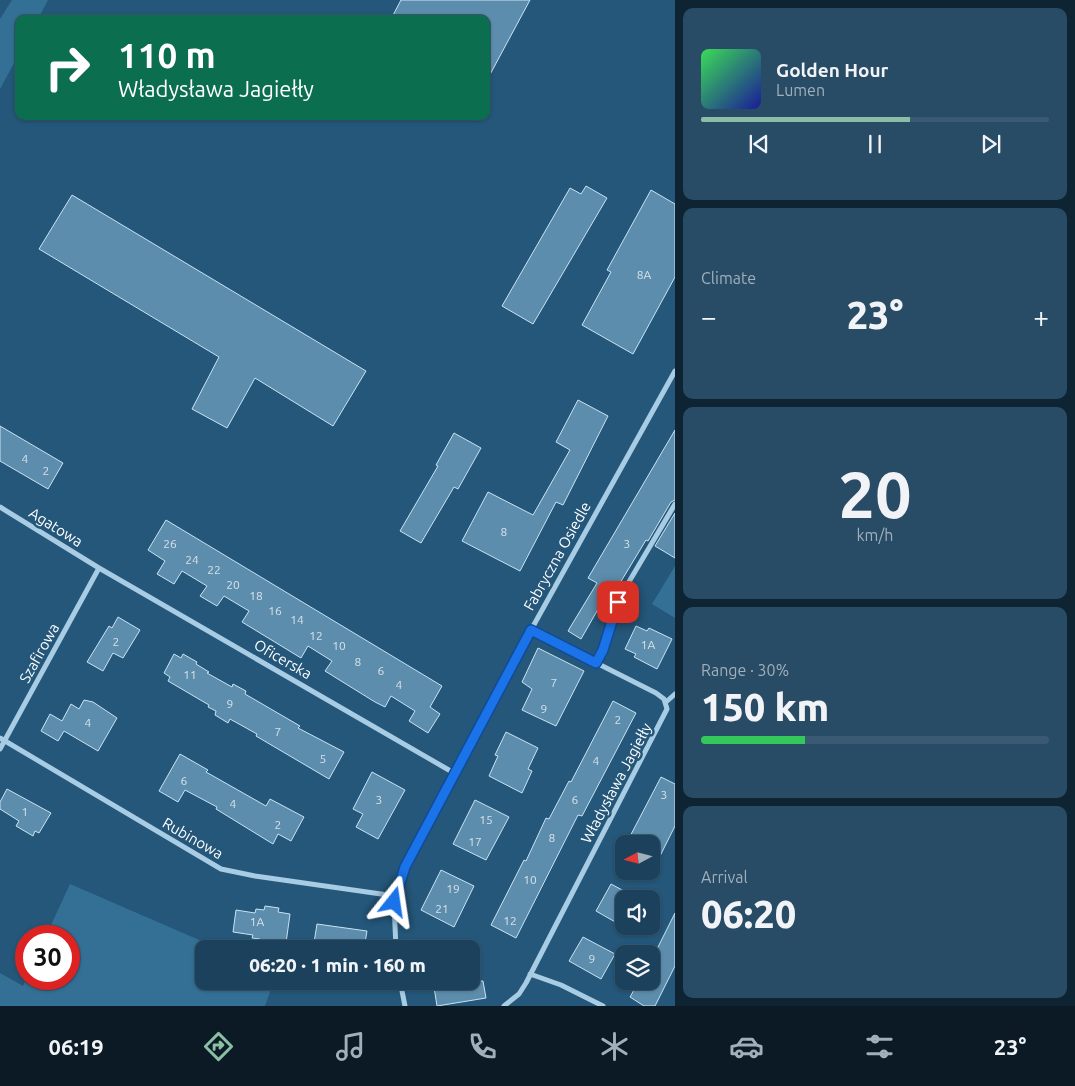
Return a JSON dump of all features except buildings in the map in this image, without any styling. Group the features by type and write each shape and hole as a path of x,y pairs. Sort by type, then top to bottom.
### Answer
{"street":[{"name":"Fabryczna Osiedle","path":"395,940 393,926 395,896 405,867 531,630 675,371"},
{"path":"596,663 620,596 675,504"},
{"name":"Agatowa","path":"0,507 99,568"},
{"name":"Szafirowa","path":"0,749 2,739 99,568"},
{"name":"Oficerska","path":"99,568 454,773"},
{"path":"531,630 656,693 666,702 675,694"},
{"name":"Władysława Jagiełły","path":"504,1006 519,994 530,974 666,714 666,702"},
{"name":"Rubinowa","path":"2,739 221,869 255,876 395,896"},
{"path":"530,974 562,986 603,1006"},
{"path":"402,990 405,1006"}],"shaded area":[{"path":"12,0 48,0 40,15 15,15 15,61 0,89 0,19"},
{"path":"675,566 675,618 652,604"},
{"path":"70,884 199,940 195,940 195,990 271,990 265,1006 0,1006 0,973 15,981 15,990 80,990 80,925 51,925"}],"route":[{"path":"394,902 396,890 405,867 531,630 596,663 603,650 618,602"}]}
